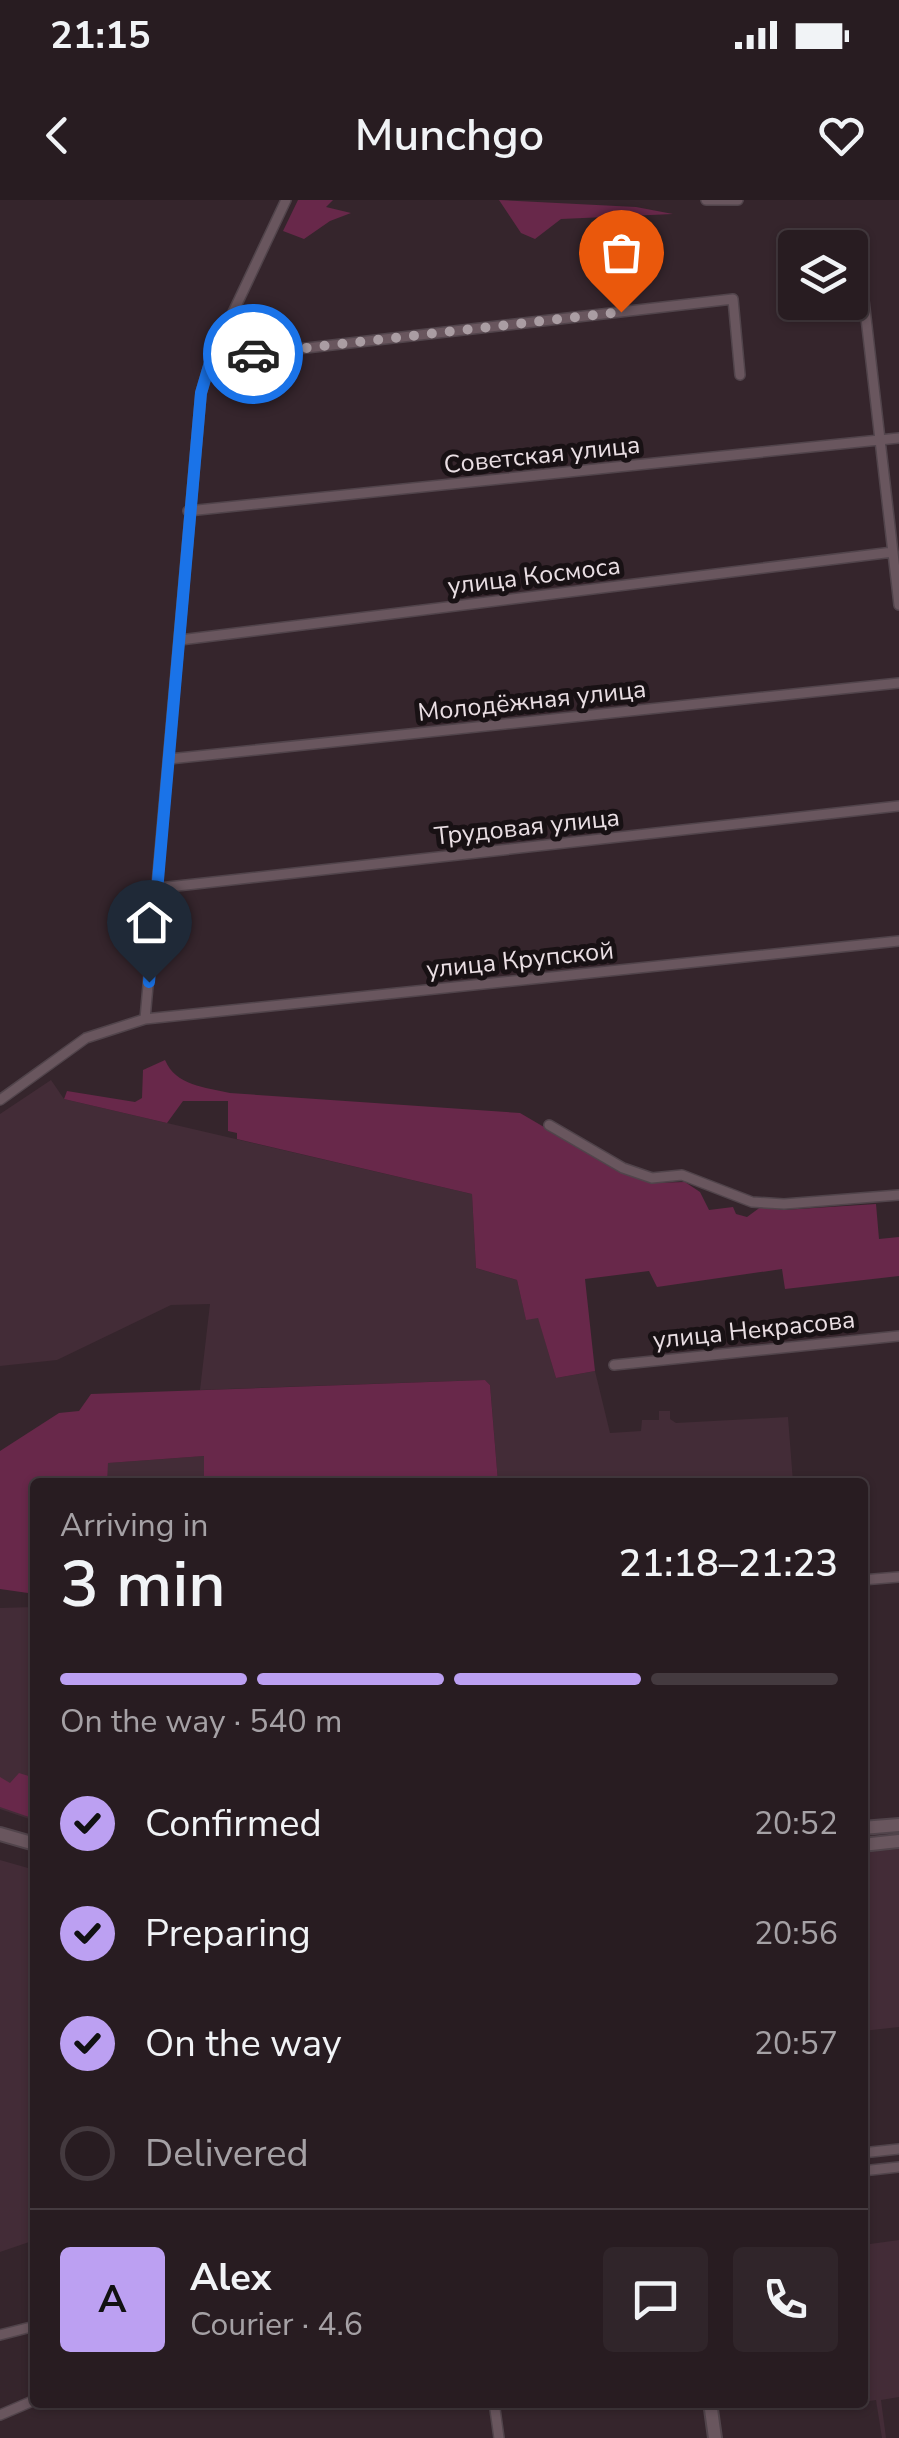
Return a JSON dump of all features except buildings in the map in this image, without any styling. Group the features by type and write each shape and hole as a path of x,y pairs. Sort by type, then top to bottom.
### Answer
{"main road":[{"path":"868,1827 899,1824"},
{"path":"0,1834 30,1843"},
{"path":"868,1844 899,1841"},
{"path":"711,2408 715,2438"}],"street":[{"path":"144,1019 159,888 201,393 211,359 286,200"},
{"path":"706,200 738,200"},
{"path":"211,359 732,299 740,375"},
{"path":"867,320 899,605"},
{"name":"Советская улица","path":"188,511 899,438"},
{"name":"улица Космоса","path":"180,640 893,552"},
{"name":"Молодёжная улица","path":"169,759 899,684"},
{"name":"Трудовая улица","path":"159,888 899,806"},
{"name":"улица Крупской","path":"0,1100 86,1038 144,1019 899,941"},
{"path":"548,1125 623,1168 652,1178 682,1175 752,1202 784,1204 899,1194"},
{"name":"улица Некрасова","path":"614,1365 899,1336"},
{"path":"868,1580 899,1577"},
{"path":"868,2152 899,2149"},
{"path":"868,2170 899,2167"},
{"path":"0,2335 30,2327"},
{"path":"0,2416 30,2402"},
{"path":"495,2408 498,2438"}],"shaded area":[{"path":"298,200 333,200 326,207 351,213 330,221 304,239 283,231"},
{"path":"499,200 636,207 673,214 561,219 535,239 521,233"},
{"path":"165,1060 184,1080 230,1093 520,1113 621,1172 653,1183 685,1182 700,1192 709,1210 733,1207 736,1214 747,1217 762,1206 783,1210 876,1204 879,1239 899,1237 899,1276 785,1289 782,1269 657,1287 649,1271 585,1279 595,1371 556,1378 538,1318 526,1320 517,1280 476,1268 472,1194 237,1139 237,1133 228,1131 228,1101 183,1101 167,1123 64,1099 67,1091 135,1102 142,1098 143,1070"},
{"path":"51,1080 64,1099 472,1194 476,1268 517,1280 526,1319 538,1317 556,1378 595,1371 610,1433 641,1431 642,1420 659,1420 659,1411 670,1411 670,1419 676,1423 788,1417 793,1478 498,1478 490,1385 485,1380 200,1390 210,1304 171,1305 57,1360 0,1366 0,1114"},
{"path":"485,1380 490,1385 498,1478 204,1478 204,1456 108,1463 107,1478 30,1478 30,1593 0,1589 0,1451 59,1413 79,1411 91,1394"},
{"path":"204,1456 204,1478 107,1478 107,1463"},
{"path":"30,1607 30,1819 0,1809 0,1608"},
{"path":"19,1773 30,1776 30,1817 0,1807 0,1777 10,1783"},
{"path":"899,1849 899,2027 868,2030 868,1852"},
{"path":"0,1860 30,1869 30,2242 0,2252"},
{"path":"899,2240 899,2397 881,2400 886,2438 882,2438 876,2400 868,2401 868,2244"}],"way so far":[{"path":"253,354 621,312"}],"route":[{"path":"149,982 201,393 211,359 253,354"}]}
